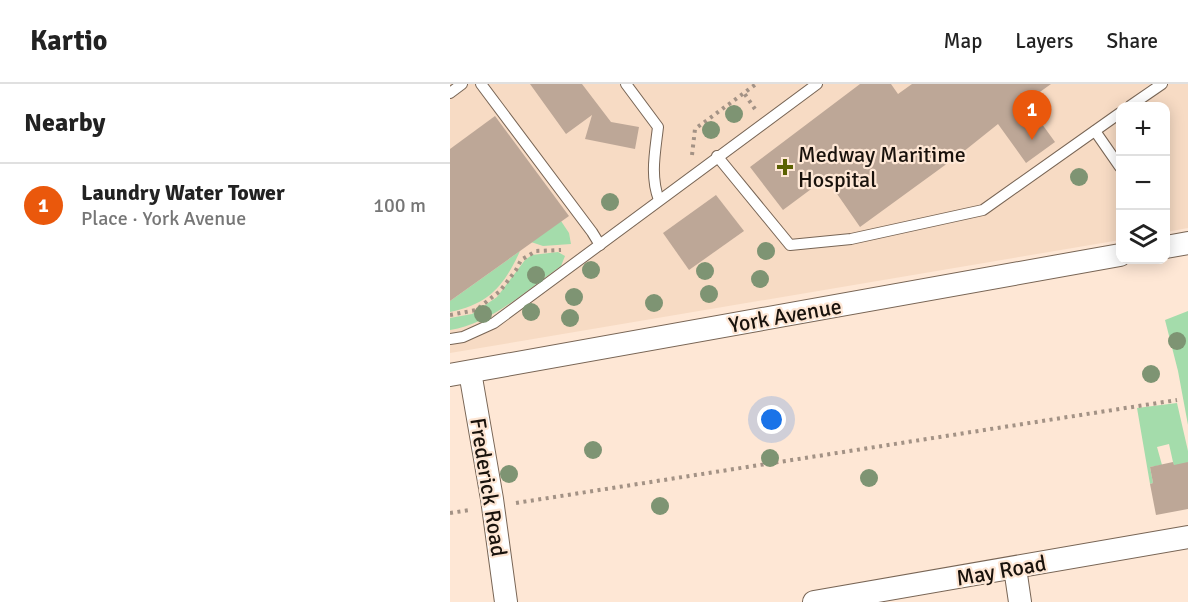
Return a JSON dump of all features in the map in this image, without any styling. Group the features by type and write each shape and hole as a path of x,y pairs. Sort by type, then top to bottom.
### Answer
{"street":[{"path":"1170,246 1188,243"},
{"name":"York Avenue","path":"460,374 1116,256"},
{"name":"Frederick Road","path":"460,374 494,507 506,602"},
{"name":"May Road","path":"814,602 1188,537"},
{"path":"1015,568 1020,602"}],"lane":[{"path":"450,93 462,84"},
{"path":"482,84 600,245"},
{"path":"626,84 658,127 653,172 654,186 659,200"},
{"path":"450,339 462,337 494,322 817,84"},
{"path":"1136,102 1162,84"},
{"path":"717,156 790,245 851,239 983,210 1116,116"},
{"path":"1095,131 1116,161"}],"path":[{"path":"692,158 695,129 756,84"},
{"path":"744,93 756,110"},
{"path":"494,507 1177,400"}],"shaded area":[{"name":"Medway Maritime Hospital","path":"450,84 1188,84 1188,228 1170,231 1170,102 1116,102 1116,241 450,353"}],"green space":[{"path":"561,221 569,233 571,244 543,246 531,242"},
{"path":"520,251 508,274 494,292 464,309 450,312 450,301"},
{"path":"558,252 565,256 561,266 522,295 480,321 450,330 450,318 472,314 497,297 525,260 532,255"},
{"path":"1188,311 1188,425 1165,320"},
{"path":"1177,403 1188,451 1188,462 1177,480 1169,444 1157,447 1162,465 1150,467 1153,483 1150,484 1137,408"}],"building":[{"path":"530,84 582,84 611,122 639,127 635,149 585,139 592,115 566,134"},
{"path":"860,84 891,84 898,94 912,84 1051,84 1026,102 1055,142 1026,163 998,124 860,227 826,178 783,210 750,167"},
{"path":"495,116 569,216 450,301 450,149"},
{"path":"716,195 744,231 689,270 663,233"},
{"path":"1173,462 1174,465 1188,462 1188,509 1156,515 1150,484 1153,483 1150,467"}],"place":[{"name":"Laundry Water Tower","path":"1032,140"},
{"name":"Medway Maritime Hospital","path":"785,167"}]}
